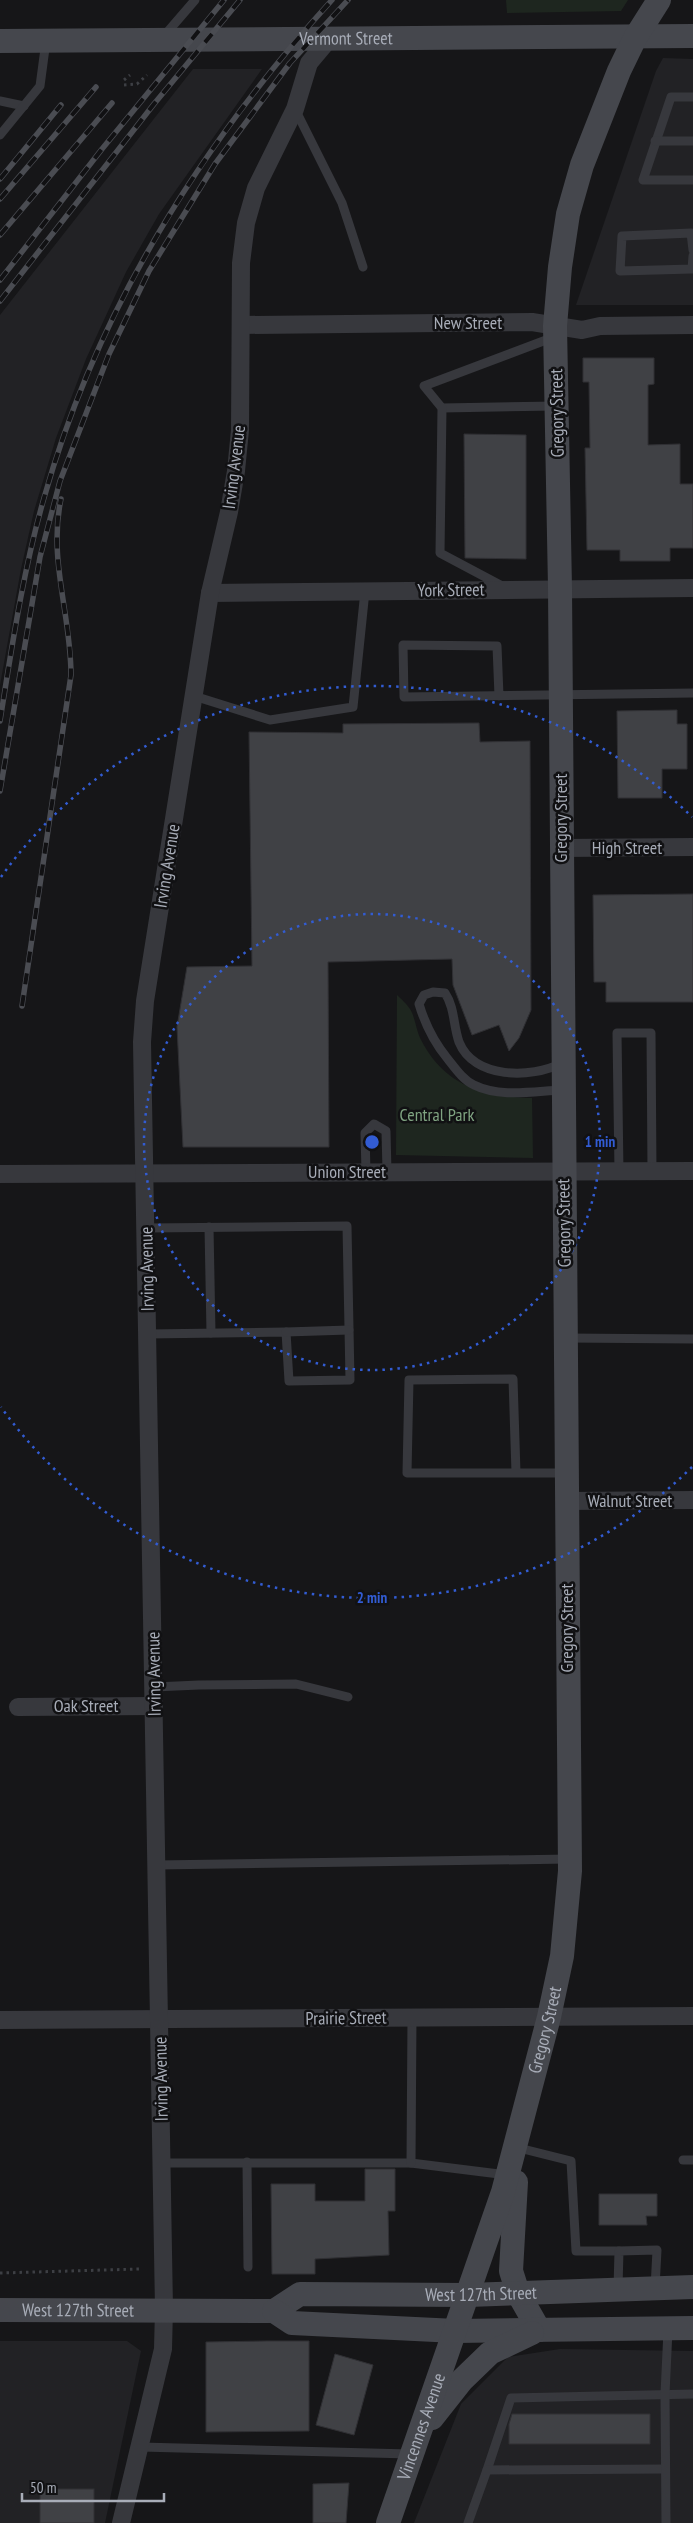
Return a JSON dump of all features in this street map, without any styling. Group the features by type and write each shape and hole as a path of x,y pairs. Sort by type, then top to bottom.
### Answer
{"main road":[{"name":"Gregory Street","path":"456,2331 508,2175 550,2017 562,1956 567,1911 569,1859 562,1090 560,588 556,331 560,267 568,214 582,165 619,71 655,5"},
{"name":"Vermont Street","path":"0,40 693,36"},
{"path":"416,2445 462,2380 490,2353 538,2330 518,2293 511,2271 516,2182 515,2147"},
{"name":"West 127th Street","path":"274,2311 300,2294 468,2295 618,2288 693,2287"},
{"name":"West 127th Street","path":"0,2310 164,2309 274,2311 292,2323 456,2331 693,2328"},
{"name":"Vincennes Avenue","path":"388,2523 456,2331"}],"street":[{"name":"Irving Avenue","path":"121,2523 141,2447 163,2349 164,2309 142,1042 145,1001 210,593 229,512 236,471 240,430 241,263 246,223 256,188 295,109 310,63 330,38"},
{"name":"New Street","path":"242,325 532,322 556,331 582,330 600,326 693,325"},
{"name":"York Street","path":"210,593 693,588"},
{"name":"High Street","path":"561,848 693,847"},
{"name":"Union Street","path":"0,1174 693,1171"},
{"name":"Walnut Street","path":"566,1501 693,1500"},
{"name":"Oak Street","path":"18,1706 154,1706"},
{"name":"Prairie Street","path":"0,2020 693,2016"}],"lane":[{"path":"161,40 195,0"},
{"path":"0,135 40,86 46,40"},
{"path":"693,97 671,98 655,140 643,180 693,180"},
{"path":"0,101 24,106"},
{"path":"295,109 342,203 363,267"},
{"path":"655,140 693,141"},
{"path":"693,250 691,233 622,236 620,271 692,270 693,256"},
{"path":"509,589 440,553 442,408 424,386 556,331"},
{"path":"442,408 557,406"},
{"path":"194,696 270,720 353,707 365,591"},
{"path":"499,696 497,646 403,645 404,698 693,693"},
{"path":"562,1063 552,1068 505,1072 480,1066 470,1059 460,1043 451,1002 445,993 433,992 424,995 419,1004 424,1021 438,1048 459,1073 473,1085 484,1089 511,1092 562,1090"},
{"path":"619,1172 617,1032 651,1033 652,1172"},
{"path":"366,1172 365,1133 374,1124 386,1131 386,1172"},
{"path":"146,1228 347,1226 350,1380 289,1381 286,1332"},
{"path":"209,1228 210,1333"},
{"path":"148,1334 349,1330"},
{"path":"565,1338 693,1339"},
{"path":"516,1473 513,1379 408,1380 407,1473 516,1473 566,1472"},
{"path":"154,1687 296,1684 348,1697"},
{"path":"157,1864 569,1859"},
{"path":"411,2163 412,2017"},
{"path":"515,2147 571,2161 576,2251 657,2250 655,2288"},
{"path":"247,2162 248,2267"},
{"path":"162,2163 411,2163 508,2175"},
{"path":"618,2288 619,2251"},
{"path":"666,2523 664,2394 668,2328"},
{"path":"468,2523 511,2398 693,2394"},
{"path":"141,2447 416,2445"},
{"path":"487,2470 665,2468"}],"path":[{"path":"124,80 130,75"},
{"path":"124,85 137,84 147,75"},
{"path":"0,2272 139,2269"}],"shaded area":[{"path":"663,58 693,59 693,305 576,305 656,71"},
{"path":"193,69 262,69 159,214 126,272 86,359 56,438 34,511 21,569 0,685 0,315"},
{"path":"0,2341 127,2341 141,2351 105,2523 0,2523"},
{"path":"560,2349 693,2351 693,2523 414,2523 461,2404 508,2357"}],"green space":[{"path":"506,0 628,0 621,11 507,13"},
{"name":"Central Park","path":"397,995 410,1009 420,1038 430,1054 453,1078 481,1091 497,1095 532,1098 533,1158 396,1155"}],"building":[{"path":"583,358 654,358 654,384 648,385 648,445 680,444 680,484 693,484 693,548 670,548 670,561 620,561 620,550 587,550 585,448 590,448 589,382 583,382"},
{"path":"464,434 526,435 526,559 465,558"},
{"path":"677,710 677,724 687,724 687,769 662,769 662,798 618,798 617,711"},
{"path":"479,723 480,742 530,741 531,1010 519,1038 509,1051 499,1025 472,1035 453,985 452,959 328,962 329,1147 183,1147 177,1027 187,967 252,966 249,732 343,733 343,724"},
{"path":"693,894 693,1002 606,1002 606,982 594,982 593,895"},
{"path":"365,2169 395,2169 395,2211 388,2211 389,2255 315,2259 315,2274 272,2274 271,2184 315,2184 315,2201 365,2201"},
{"path":"599,2194 657,2194 657,2216 646,2216 647,2225 599,2225"},
{"path":"309,2341 309,2431 206,2432 206,2342"},
{"path":"335,2354 373,2365 354,2435 316,2425"},
{"path":"512,2414 650,2414 650,2444 509,2444 509,2424"},
{"path":"349,2483 346,2523 313,2523 313,2484"},
{"path":"40,2489 94,2489 94,2523 40,2523"}],"railway":[{"path":"0,280 102,149 224,0"},
{"path":"0,301 154,104 240,0"},
{"path":"0,721 19,609 37,525 66,428 93,361 124,296 159,232 198,171 284,55 332,0"},
{"path":"0,791 40,557 60,481 109,354 149,271 215,164 290,63 348,0"},
{"path":"0,199 96,87"},
{"path":"0,235 112,103"},
{"path":"0,179 61,105"},
{"path":"22,1006 71,675 68,630 58,565 57,544 61,499"}]}
